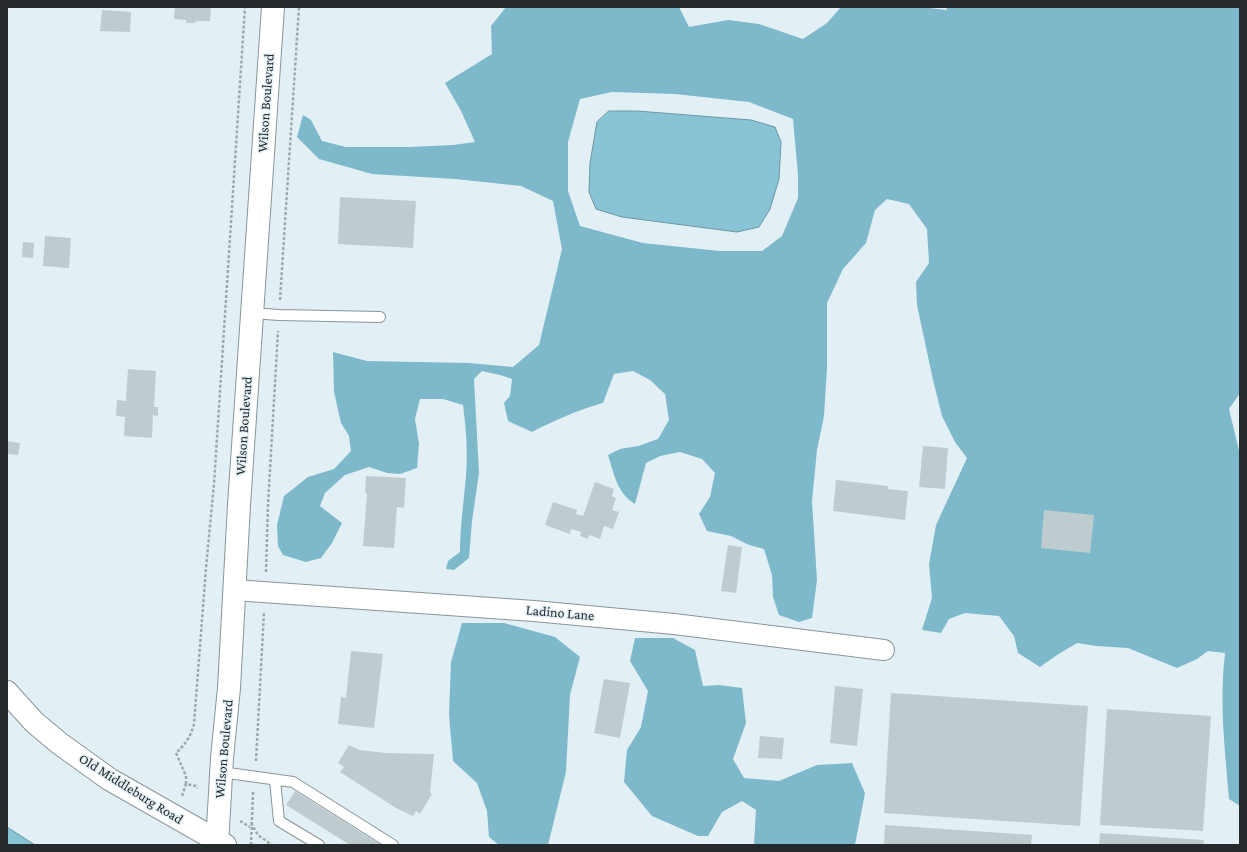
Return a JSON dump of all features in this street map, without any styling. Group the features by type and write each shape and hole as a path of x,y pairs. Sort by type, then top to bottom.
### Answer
{"main road":[{"name":"Wilson Boulevard","path":"220,844 221,772 229,688 234,590 273,7"},
{"name":"Old Middleburg Road","path":"7,692 34,722 59,743 109,779 220,844"}],"street":[{"name":"Ladino Lane","path":"234,590 542,611 674,624 884,650"}],"lane":[{"path":"252,313 380,317"},
{"path":"221,772 293,782 393,845"},
{"path":"275,780 279,820 319,845"}],"path":[{"path":"186,784 186,776 176,753 192,733 194,724 214,484 245,7"},
{"path":"250,845 279,315 299,7"},
{"path":"251,823 258,835 272,845"}],"shaded area":[{"path":"506,7 679,7 689,27 728,20 759,24 803,39 827,23 841,7 920,7 947,10 946,7 1240,7 1240,393 1229,409 1240,455 1240,806 1229,799 1224,745 1223,671 1225,653 1208,651 1197,659 1177,668 1128,648 1077,643 1040,667 1018,653 1014,636 999,616 965,613 949,619 941,633 922,630 932,598 929,564 936,525 967,458 955,442 942,416 933,380 917,305 916,282 929,263 927,229 909,204 887,199 875,210 866,243 843,269 827,303 827,368 824,416 817,450 812,501 817,580 812,618 799,622 779,615 773,597 772,575 764,549 749,545 731,536 707,531 699,514 710,497 715,473 702,459 680,452 660,456 646,463 635,504 629,500 620,489 614,476 608,455 620,449 638,446 658,439 669,420 665,394 650,380 633,371 614,374 603,403 549,423 532,432 508,421 504,403 510,396 512,379 482,371 474,379 479,473 472,521 469,558 454,570 446,569 448,561 460,552 461,523 467,466 465,422 463,405 443,399 420,399 415,419 419,444 417,468 400,474 387,473 369,467 345,475 325,493 320,506 342,523 332,543 321,558 306,562 283,555 278,546 277,525 284,496 308,477 334,469 351,451 349,436 341,423 334,392 333,352 367,361 469,363 513,367 539,345 562,249 553,201 521,186 455,179 372,174 319,159 297,137 303,115 311,120 322,141 346,147 409,147 453,145 475,142 461,111 445,83 492,54 491,26","holes":["612,92 675,94 749,102 793,119 798,175 798,198 782,236 762,251 720,251 643,243 580,226 568,191 568,142 580,99"]},
{"path":"609,111 637,111 751,120 775,127 781,142 779,179 770,209 759,227 737,232 622,217 596,209 589,192 590,163 597,122"},
{"path":"462,623 504,623 555,637 580,657 570,695 566,772 548,845 499,845 489,837 487,811 477,783 453,761 449,715 451,662"},
{"path":"635,638 673,638 695,650 703,686 719,685 742,688 746,723 733,759 744,778 779,781 817,765 852,763 865,793 855,845 754,845 756,810 742,801 722,812 708,836 698,836 652,816 624,782 627,750 641,727 648,691 630,661"},
{"path":"7,827 35,845 7,845"}],"building":[{"path":"175,7 211,7 210,21 186,23 186,20 174,19"},
{"path":"102,10 131,12 130,32 100,31"},
{"path":"340,197 416,201 413,248 338,244"},
{"path":"45,236 71,238 69,268 43,266"},
{"path":"23,242 34,243 33,258 22,257"},
{"path":"128,369 156,371 154,407 158,407 158,416 153,415 152,438 124,436 125,417 116,416 117,400 126,401"},
{"path":"7,441 20,443 18,455 7,454"},
{"path":"923,446 948,448 945,489 919,487"},
{"path":"366,476 406,478 404,508 397,507 394,548 363,546 367,493 365,493"},
{"path":"836,480 888,486 888,489 908,491 905,520 833,511"},
{"path":"595,482 614,489 612,496 616,498 612,510 619,512 613,529 604,526 600,539 589,535 588,539 580,536 581,532 571,529 570,534 545,525 553,502 577,510 576,514 583,516"},
{"path":"1044,510 1094,515 1090,553 1041,548"},
{"path":"728,545 742,547 736,593 721,591"},
{"path":"351,651 383,654 374,728 338,724 341,697 346,698"},
{"path":"604,679 630,683 620,738 594,733"},
{"path":"835,686 863,689 857,746 830,743"},
{"path":"891,693 1088,706 1080,826 884,813"},
{"path":"1107,709 1211,716 1203,831 1100,825"},
{"path":"760,736 784,738 782,759 758,758"},
{"path":"349,745 359,750 386,753 434,754 430,792 432,794 420,814 416,811 413,816 396,808 340,772 344,767 338,763"},
{"path":"295,791 381,845 350,845 286,805"},
{"path":"885,825 1032,835 1031,845 884,845"},
{"path":"1100,833 1204,840 1203,845 1099,845"}]}
